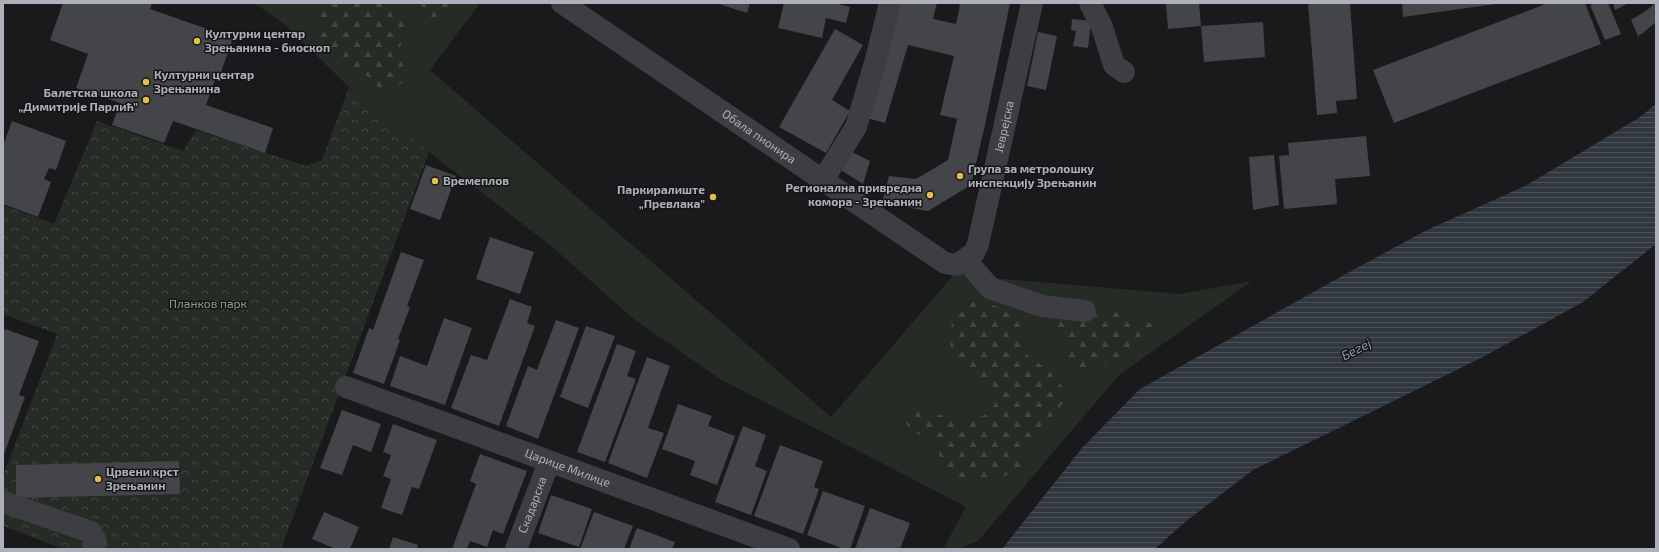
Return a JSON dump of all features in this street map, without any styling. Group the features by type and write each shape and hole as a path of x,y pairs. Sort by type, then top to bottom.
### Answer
{"street":[{"name":"Обала пионира","path":"562,3 945,263 961,263"},
{"path":"823,180 856,127 876,59 890,3"},
{"name":"Јеврејска","path":"961,263 974,253 978,244 1032,3"},
{"path":"1090,3 1102,27 1114,65 1124,72"},
{"path":"961,263 990,288 1042,306 1085,311"},
{"name":"Царице Милице","path":"346,388 789,549"},
{"name":"Скадарска","path":"516,549 549,462"},
{"path":"3,502 91,532 96,541 93,549"}],"green space":[{"path":"254,3 480,3 430,70 831,417 957,271 992,278 1180,294 1252,281 1119,375 978,541 958,549 943,549 966,507 720,379 635,320 550,245 429,152 349,87 283,23"},
{"path":"333,3 394,3 396,13 403,19 404,33 400,45 400,52 405,79 393,92 381,90 370,78 321,47 316,37 319,26 319,9"},
{"path":"422,3 455,3 443,20 433,20 420,12"},
{"name":"Планков парк","path":"349,87 429,152 281,549 63,549 3,526 3,476 57,334 3,314 3,205 54,224 97,121 183,151 196,130 306,166 322,160"},
{"path":"973,302 1007,308 1030,318 1023,336 1025,353 1055,377 1060,383 1067,397 1054,415 1044,420 1035,436 1025,443 1026,456 1024,467 998,479 972,479 956,476 946,469 933,443 909,429 903,415 918,410 944,416 978,418 990,412 997,400 995,389 990,379 962,371 950,356 952,316"},
{"path":"1104,309 1155,325 1151,333 1132,344 1125,353 1114,359 1086,370 1076,368 1066,357 1064,345 1054,329 1054,318 1080,315"}],"water":[{"name":"Бегеј","path":"1656,104 1656,244 1583,302 1481,358 1253,470 1185,522 1155,549 1002,549 1082,448 1140,389 1425,231 1527,185 1640,117"}],"building":[{"name":"Културни центар Зрењанина","path":"63,3 152,3 150,9 233,38 220,75 217,74 206,105 273,128 265,153 173,121 164,143 112,125 120,103 76,88 88,54 50,40"},
{"path":"716,3 750,3 747,13"},
{"path":"784,3 835,3 850,7 846,23 826,18 822,38 778,28"},
{"path":"900,3 937,3 933,19 956,24 960,5 955,3 1010,3 971,185 928,211 882,203 889,176 916,179 948,160 957,119 963,120 940,115 954,56 908,45 885,123 867,118"},
{"path":"1166,3 1199,3 1201,26 1168,29"},
{"path":"1308,3 1350,3 1357,99 1336,101 1337,113 1317,115"},
{"path":"1402,3 1496,3 1496,4 1403,17"},
{"path":"1548,3 1585,3 1601,44 1394,123 1373,70"},
{"path":"1597,3 1608,3 1621,34 1605,40 1590,5"},
{"path":"1613,3 1629,3 1615,10"},
{"path":"1655,3 1656,22 1638,36 1631,20 1646,11"},
{"path":"1072,19 1091,21 1088,48 1073,46 1076,31 1071,30"},
{"path":"1263,22 1265,57 1204,62 1201,26"},
{"path":"835,29 863,45 832,100 850,111 826,153 779,127"},
{"path":"1038,32 1057,36 1046,90 1027,86"},
{"path":"12,121 66,141 56,170 49,168 44,179 51,182 38,217 3,204 3,143"},
{"path":"1366,136 1370,176 1335,179 1337,204 1284,209 1279,156 1289,155 1288,143"},
{"path":"852,152 870,161 863,184 841,170"},
{"path":"1274,155 1279,205 1253,210 1249,157"},
{"path":"426,165 456,176 440,220 410,209"},
{"path":"490,237 534,252 520,294 476,279"},
{"path":"401,252 424,260 407,306 410,307 384,384 353,373 369,328 373,330"},
{"path":"510,299 532,307 527,323 535,326 499,426 451,408 471,355 487,360"},
{"path":"444,318 472,328 445,405 390,386 400,356 427,366"},
{"path":"556,320 579,328 538,439 506,426 528,366 537,370"},
{"path":"586,326 615,336 588,408 560,397"},
{"path":"5,329 39,341 19,395 25,397 3,457 3,336"},
{"path":"617,344 636,351 627,376 636,379 605,462 577,452"},
{"path":"647,357 670,366 648,428 664,433 647,478 608,463"},
{"path":"678,404 712,416 708,426 735,436 717,485 690,475 695,461 662,449"},
{"path":"342,410 381,424 371,452 353,445 342,475 320,468"},
{"path":"393,424 437,440 419,489 412,487 402,515 381,508 391,479 383,476 391,455 383,452"},
{"path":"743,426 766,435 755,466 767,471 751,515 715,502"},
{"path":"780,445 823,461 814,487 819,489 803,534 754,516"},
{"path":"480,454 527,471 503,534 493,530 487,547 470,541 467,549 452,549 476,484 470,481"},
{"name":"Црвени крст Зрењанин","path":"179,461 180,494 16,498 16,465"},
{"path":"823,491 865,506 850,549 844,549 807,535"},
{"path":"551,495 592,509 579,547 538,533"},
{"path":"870,508 910,523 900,549 855,549"},
{"path":"324,512 359,527 350,549 336,549 312,539"},
{"path":"594,512 633,526 624,549 580,549"},
{"path":"637,528 675,542 672,549 629,549"},
{"path":"393,537 418,545 417,549 389,549"}],"place":[{"name":"Културни центар Зрењанина - биоскоп","path":"197,41"},
{"name":"Културни центар Зрењанина","path":"146,82"},
{"name":"Балетска школа „Димитрије Парлић”","path":"146,100"},
{"name":"Група за метролошку инспекцију Зрењанин","path":"960,176"},
{"name":"Времеплов","path":"435,181"},
{"name":"Регионална привредна комора - Зрењанин","path":"930,195"},
{"name":"Паркиралиште „Превлака”","path":"713,197"},
{"name":"Црвени крст Зрењанин","path":"98,479"}]}
